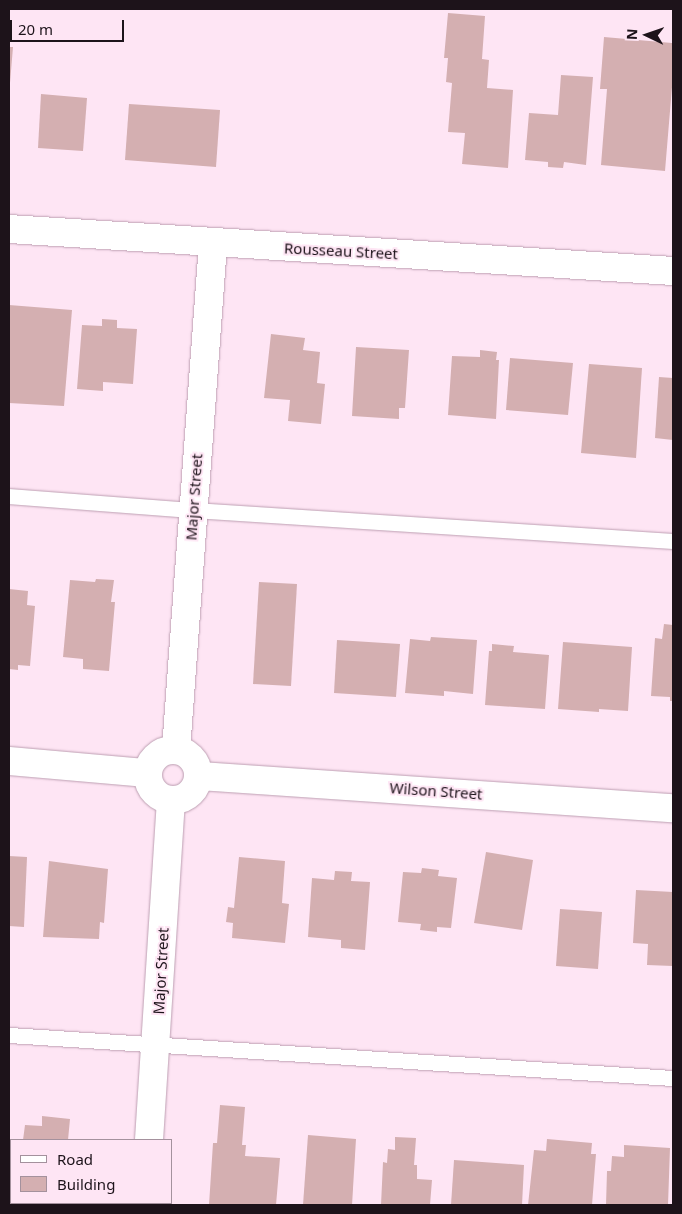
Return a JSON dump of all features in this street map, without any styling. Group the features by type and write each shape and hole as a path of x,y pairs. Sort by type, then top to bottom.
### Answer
{"street":[{"name":"Rousseau Street","path":"9,229 213,244 673,272"},
{"name":"Major Street","path":"176,750 213,244"},
{"path":"176,750 188,754 194,760 198,776 193,792 187,797 171,801 156,795 151,789 148,773 155,757 162,752 176,750"},
{"path":"9,762 148,773"},
{"name":"Wilson Street","path":"198,776 673,808"},
{"name":"Major Street","path":"150,1139 171,801"}],"lane":[{"path":"9,496 673,541"},
{"path":"9,1035 673,1078"}],"building":[{"path":"448,13 485,16 482,59 489,60 487,88 513,90 508,168 462,164 465,133 448,132 452,83 446,82 448,58 444,58"},
{"path":"604,37 672,43 673,75 665,171 601,165 607,89 600,89"},
{"path":"9,47 13,47 10,83 9,83"},
{"path":"561,75 593,77 586,165 564,162 563,168 548,167 548,162 525,160 529,113 558,115"},
{"path":"41,94 87,98 83,151 38,148"},
{"path":"129,104 220,110 216,167 125,160"},
{"path":"9,305 72,310 64,406 9,403"},
{"path":"102,319 117,320 117,328 137,329 133,384 103,382 103,391 77,389 82,325 102,326"},
{"path":"271,334 305,338 303,350 320,352 317,383 325,384 321,424 288,421 290,400 264,398"},
{"path":"356,347 409,350 405,408 399,408 399,419 352,416"},
{"path":"480,350 497,352 496,360 499,360 496,419 448,415 452,356 480,357"},
{"path":"510,358 573,363 568,415 506,410"},
{"path":"589,364 642,368 636,458 581,453"},
{"path":"659,377 673,378 673,440 655,438"},
{"path":"96,579 114,580 111,602 115,602 109,671 83,669 83,659 63,657 70,580 95,582"},
{"path":"259,582 297,584 291,686 253,684"},
{"path":"9,589 28,591 27,605 35,606 30,666 18,665 18,670 9,669"},
{"path":"664,624 673,625 673,701 670,701 670,697 651,696 655,638 662,639"},
{"path":"431,637 477,640 473,694 444,691 444,696 405,693 410,639 430,641"},
{"path":"337,640 400,644 396,697 334,693"},
{"path":"563,642 632,647 628,711 599,709 599,712 558,709"},
{"path":"492,644 514,646 513,652 549,655 545,709 485,705 489,651 492,651"},
{"path":"486,852 533,860 522,930 474,923"},
{"path":"9,856 27,857 24,927 9,926"},
{"path":"239,857 285,861 282,903 289,904 285,943 232,938 233,923 226,922 228,907 234,908"},
{"path":"49,861 108,869 104,923 100,922 99,939 43,937"},
{"path":"422,868 439,870 438,876 457,878 451,928 437,927 437,932 420,930 421,924 398,922 403,872 421,873"},
{"path":"335,871 352,872 351,881 370,882 365,950 341,948 341,940 308,937 312,878 334,880"},
{"path":"636,890 673,892 673,966 647,965 648,944 633,943"},
{"path":"560,909 602,912 598,969 556,966"},
{"path":"220,1105 245,1107 242,1145 246,1145 245,1156 280,1158 276,1205 209,1205 213,1143 217,1143"},
{"path":"42,1116 70,1119 68,1139 23,1139 25,1125 42,1126"},
{"path":"308,1135 356,1139 352,1205 303,1205"},
{"path":"395,1137 416,1138 414,1165 417,1165 417,1179 432,1180 430,1205 381,1205 383,1162 387,1163 388,1149 395,1150"},
{"path":"547,1139 592,1143 591,1154 596,1154 592,1205 528,1205 534,1150 546,1151"},
{"path":"624,1145 670,1148 668,1205 606,1205 607,1171 611,1171 612,1156 624,1157"},
{"path":"454,1160 524,1165 522,1205 451,1205"},
{"path":"30,1204 82,1204 82,1205"}]}
